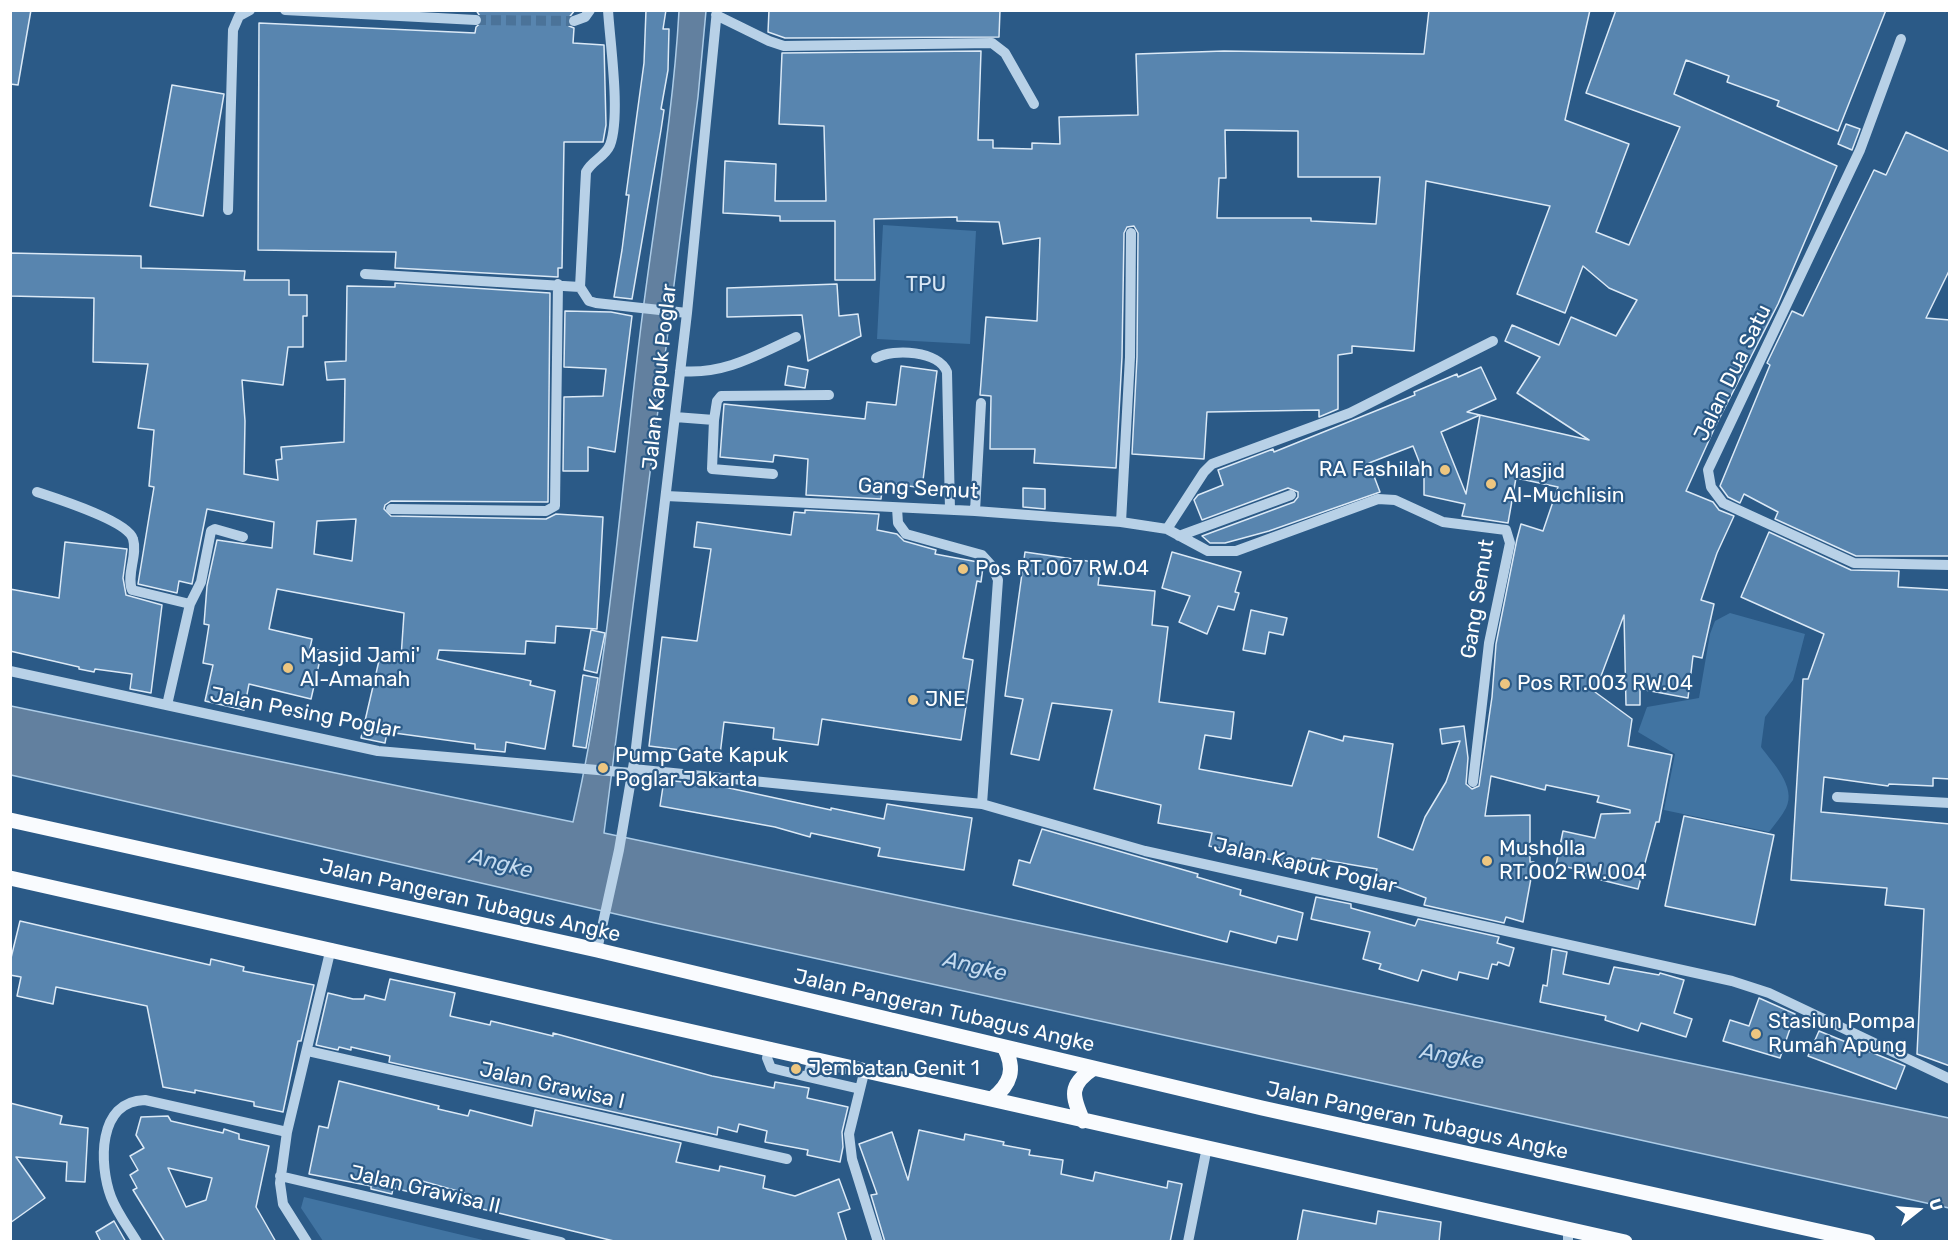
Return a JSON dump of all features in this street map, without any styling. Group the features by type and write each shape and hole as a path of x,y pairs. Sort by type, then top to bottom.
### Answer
{"main road":[{"name":"Jalan Pangeran Tubagus Angke","path":"10,820 597,950 1094,1068 1868,1242"},
{"path":"10,878 770,1047 1207,1148 1568,1235 1625,1242"},
{"path":"992,1099 1006,1086 1011,1077 1010,1058 1004,1047"},
{"path":"1083,1121 1074,1100 1074,1090 1083,1075 1094,1068"}],"street":[{"path":"228,210 232,30 239,16 250,10"},
{"path":"285,10 476,20"},
{"path":"574,21 585,17 590,10"},
{"path":"608,10 614,116 610,144 604,154 591,162 586,172 580,287 589,301 687,313"},
{"path":"717,13 783,46 992,43 1005,53 1034,105"},
{"name":"Jalan Kapuk Poglar","path":"597,950 615,863 620,850 628,772 635,748 687,313 717,13"},
{"name":"Jalan Dua Satu","path":"1901,39 1860,150 1708,470 1711,487 1723,503 1854,563 1950,565"},
{"path":"1121,522 1130,357 1131,233"},
{"path":"365,274 580,287"},
{"path":"391,509 546,511 555,506 558,284"},
{"path":"680,371 704,373 731,367 796,337"},
{"path":"1167,529 1204,472 1212,464 1340,417 1493,341"},
{"path":"876,358 887,351 901,352 939,359 944,364 947,372 950,510"},
{"path":"773,474 717,471 712,468 717,401 721,396 829,395"},
{"path":"975,511 981,404"},
{"path":"675,417 714,420"},
{"path":"37,492 79,504 130,533 134,542 132,590 190,604"},
{"path":"1179,536 1291,495"},
{"name":"Gang Semut","path":"666,496 975,511 1121,522 1167,529 1208,551 1236,551 1378,499 1395,500 1443,522 1506,530 1510,543 1489,643 1473,782"},
{"path":"897,508 898,523 906,534 982,555 992,566 998,580 982,804"},
{"path":"167,705 190,604 201,582 211,531 215,529 243,537"},
{"name":"Jalan Pesing Poglar","path":"10,670 378,751 628,772"},
{"name":"Jalan Kapuk Poglar","path":"628,772 982,804 1145,851 1751,986 1950,1079"},
{"path":"1837,797 1950,803"},
{"path":"307,1242 283,1204 279,1190 280,1176 287,1132 331,948"},
{"path":"770,1047 767,1058 771,1068 860,1089"},
{"name":"Jalan Grawisa I","path":"308,1051 787,1159"},
{"path":"808,1077 813,1057"},
{"path":"865,1069 850,1126 852,1159 878,1242"},
{"path":"137,1242 112,1200 104,1170 108,1126 125,1107 145,1100 287,1132"},
{"path":"1188,1242 1207,1148"},
{"name":"Jalan Grawisa II","path":"280,1176 516,1237 561,1242"}],"green space":[{"name":"TPU","path":"883,225 976,231 970,344 877,339"},
{"path":"1730,613 1805,634 1793,680 1765,717 1761,747 1782,775 1789,800 1769,832 1664,810 1675,754 1638,732 1647,707 1699,698 1710,634 1715,621"},
{"path":"304,1197 487,1241 323,1241 301,1208"}],"water":[{"name":"Angke","path":"679,11 706,11 698,97 604,833 1949,1118 1949,1208 655,923 11,775 11,706 573,822 586,762 613,579 640,334 672,92"}],"building":[{"path":"10,10 31,10 18,85 10,84"},
{"path":"476,10 575,10 567,20 569,26 574,28 573,43 604,45 606,125 603,142 564,142 562,268 558,268 558,277 395,268 396,252 258,250 259,23 475,33 476,27 483,21"},
{"path":"646,10 666,10 663,29 669,29 668,70 661,109 664,110 661,130 632,299 614,297 622,250 629,195 626,195 644,63"},
{"path":"769,10 1000,10 999,37 785,38 768,32"},
{"path":"1429,10 1590,10 1565,120 1629,144 1596,232 1629,245 1680,127 1586,93 1616,10 1886,10 1838,131 1777,106 1779,101 1727,82 1729,76 1686,60 1674,94 1837,166 1778,304 1715,427 1686,491 1713,502 1719,510 1734,516 1717,553 1701,600 1714,604 1702,658 1693,656 1688,698 1640,689 1640,705 1626,705 1624,615 1595,692 1632,719 1628,746 1672,755 1659,822 1656,822 1638,889 1585,876 1587,871 1556,865 1563,831 1595,838 1601,814 1630,813 1630,810 1597,802 1599,796 1546,785 1545,790 1491,776 1485,816 1530,815 1530,862 1534,862 1523,922 1506,917 1504,923 1424,905 1426,898 1374,878 1377,869 1312,858 1309,868 1209,846 1212,833 1158,823 1161,805 1094,789 1112,710 1052,703 1039,760 1011,754 1023,699 1005,696 1025,552 1101,563 1098,585 1155,591 1152,625 1168,627 1159,702 1234,712 1231,739 1205,735 1199,769 1292,786 1309,731 1343,741 1344,736 1393,744 1378,837 1413,850 1425,817 1446,782 1460,741 1442,744 1440,729 1464,726 1468,758 1466,784 1472,789 1479,786 1492,697 1496,644 1517,539 1521,524 1543,531 1558,487 1516,478 1508,523 1462,516 1465,504 1424,495 1424,474 1413,446 1369,463 1380,492 1269,531 1225,543 1210,543 1202,536 1294,502 1298,497 1298,492 1288,488 1202,520 1194,500 1198,495 1223,485 1218,470 1273,449 1274,452 1415,395 1414,392 1457,374 1458,377 1481,367 1496,399 1467,412 1589,440 1517,393 1540,357 1505,341 1512,325 1559,345 1571,317 1616,336 1637,300 1609,288 1583,266 1565,313 1517,294 1550,206 1426,181 1414,351 1352,346 1352,353 1338,355 1338,409 1319,417 1319,410 1207,412 1204,459 1132,454 1137,357 1138,233 1134,226 1127,227 1124,233 1122,357 1116,468 1034,463 1035,449 990,449 991,396 980,395 986,317 1037,321 1040,238 1003,244 999,222 957,221 957,217 874,219 875,280 835,280 835,221 780,221 780,216 723,213 725,161 776,164 775,201 826,201 824,126 779,124 782,53 981,51 978,140 993,140 993,148 1032,149 1032,143 1060,144 1059,117 1138,115 1136,54 1224,51 1424,54","holes":["1225,130 1298,131 1298,177 1380,177 1376,224 1311,221 1311,218 1217,218 1219,178 1226,178","1480,415 1466,494 1441,432"]},
{"path":"172,85 224,94 203,216 150,206"},
{"path":"1846,124 1860,129 1852,150 1838,144"},
{"path":"1906,132 1950,152 1949,271 1926,318 1950,320 1950,556 1856,556 1775,519 1778,512 1744,494 1740,503 1728,497 1720,486 1770,365 1767,363 1792,311 1803,316 1874,170 1886,175"},
{"path":"10,253 141,256 141,268 245,271 244,280 289,280 289,295 307,295 307,316 303,316 303,347 288,347 283,385 242,380 245,421 244,474 278,480 276,460 282,459 281,447 344,442 345,379 327,380 325,362 346,361 347,286 395,287 395,283 550,293 548,502 391,501 385,505 384,509 391,516 546,519 556,514 603,517 597,629 556,626 555,643 526,641 525,654 439,650 437,659 531,681 530,685 555,691 545,749 506,742 505,752 475,749 475,744 387,732 385,743 361,738 381,652 401,658 404,613 277,589 269,629 312,639 310,648 322,651 311,699 249,684 244,710 205,701 213,665 203,663 209,625 204,624 207,586 217,540 272,548 274,522 207,509 192,584 179,581 177,593 138,584 154,487 149,486 154,430 138,428 148,364 93,362 94,298 10,296","holes":["356,519 352,561 314,554 317,521"]},
{"path":"837,284 839,316 858,314 861,336 808,361 802,315 727,317 727,288"},
{"path":"565,311 611,312 632,316 615,452 588,447 588,471 563,471 564,397 603,396 606,369 564,367"},
{"path":"788,366 808,370 805,388 785,385"},
{"path":"901,366 937,371 922,488 883,482 881,499 806,495 808,459 774,455 773,462 720,457 724,404 865,419 867,402 896,405"},
{"path":"1023,488 1045,489 1045,509 1023,507"},
{"path":"805,510 879,514 877,530 897,534 904,541 936,550 935,554 978,562 983,567 981,582 977,581 963,658 973,660 961,740 822,719 818,745 773,739 774,728 724,722 720,755 649,746 662,637 697,641 711,549 694,547 697,522 791,535 794,512 805,513"},
{"path":"1769,532 1851,570 1899,571 1898,587 1950,590 1950,779 1933,778 1933,786 1889,784 1888,786 1824,777 1821,812 1950,824 1950,1066 1917,1054 1924,909 1885,905 1887,888 1791,880 1803,679 1808,679 1824,634 1741,597"},
{"path":"65,542 127,549 123,578 126,595 162,605 151,693 130,689 132,674 95,669 94,672 10,651 10,589 59,598"},
{"path":"1172,552 1241,572 1235,592 1239,593 1234,610 1218,606 1207,634 1179,622 1190,596 1162,588"},
{"path":"1251,610 1287,618 1283,635 1269,632 1265,654 1243,650"},
{"path":"591,630 605,633 597,673 584,670"},
{"path":"583,675 598,678 586,748 573,746"},
{"path":"664,780 715,785 884,819 887,804 972,818 964,870 878,856 880,848 811,833 810,837 775,827 660,806"},
{"path":"1684,816 1774,835 1755,925 1665,906"},
{"path":"1042,829 1198,874 1197,877 1241,890 1240,895 1303,913 1297,940 1278,936 1276,943 1230,931 1227,942 1013,885 1019,860 1030,863"},
{"path":"1316,897 1351,904 1351,908 1415,926 1418,919 1499,937 1497,943 1514,948 1509,966 1498,962 1497,965 1492,964 1488,979 1459,972 1457,980 1422,970 1418,981 1379,969 1381,964 1363,959 1370,932 1311,919"},
{"path":"20,921 210,965 211,959 244,967 243,971 314,985 301,1041 298,1041 283,1112 254,1106 254,1102 195,1090 195,1093 163,1087 147,1006 56,987 53,1004 17,996 21,977 10,975 10,962"},
{"path":"1552,949 1567,952 1563,974 1609,984 1614,967 1659,975 1660,973 1684,980 1674,1013 1692,1019 1686,1037 1641,1023 1638,1031 1605,1020 1606,1016 1540,1002 1543,985 1547,986"},
{"path":"390,979 455,993 450,1016 490,1025 491,1021 553,1036 553,1033 712,1076 774,1088 775,1082 809,1088 807,1098 848,1107 842,1132 843,1147 840,1162 807,1155 808,1150 765,1142 767,1131 739,1124 737,1132 718,1127 717,1135 389,1062 390,1056 351,1047 351,1050 339,1047 338,1050 316,1045 328,993 353,999 364,999 365,995 385,1000"},
{"name":"Stasiun Pompa Rumah Apung","path":"1759,998 1795,1014 1780,1058 1723,1041 1730,1020 1749,1026"},
{"path":"1819,1031 1905,1066 1896,1089 1808,1056"},
{"path":"339,1081 439,1106 438,1109 468,1116 470,1110 532,1126 535,1110 681,1143 676,1162 719,1171 720,1166 765,1176 763,1188 795,1196 839,1179 850,1209 838,1213 847,1242 618,1242 470,1206 472,1195 422,1181 419,1194 393,1188 392,1194 371,1189 371,1186 309,1174 319,1126 328,1128"},
{"path":"10,1103 62,1116 60,1124 88,1128 85,1182 66,1181 67,1162 16,1157 45,1198 10,1223"},
{"path":"168,1116 171,1121 223,1133 224,1129 239,1134 239,1139 269,1146 256,1207 276,1242 165,1242 133,1190 137,1188 130,1175 138,1170 130,1156 144,1148 136,1135 141,1117","holes":["168,1168 212,1178 206,1200 186,1207"]},
{"path":"919,1130 964,1140 965,1134 1004,1142 1003,1145 1030,1150 1029,1155 1063,1160 1061,1174 1093,1181 1095,1172 1167,1188 1168,1181 1182,1184 1170,1242 885,1242 871,1195 877,1194 859,1144 892,1132 908,1180"},
{"path":"1303,1210 1376,1224 1378,1211 1441,1222 1439,1242 1297,1242"},
{"path":"114,1221 126,1242 101,1242 96,1232"}],"tunnel":[{"path":"476,20 574,21"}],"place":[{"name":"RA Fashilah","path":"1445,470"},
{"name":"Masjid Al-Muchlisin","path":"1491,484"},
{"name":"Pos RT.007 RW.04","path":"963,569"},
{"name":"Masjid Jami' Al-Amanah","path":"288,668"},
{"name":"Pos RT.003 RW.04","path":"1505,684"},
{"name":"JNE","path":"913,700"},
{"name":"Pump Gate Kapuk Poglar Jakarta","path":"603,768"},
{"name":"Musholla RT.002 RW.004","path":"1487,861"},
{"name":"Stasiun Pompa Rumah Apung","path":"1756,1034"},
{"name":"Jembatan Genit 1","path":"796,1069"}]}
